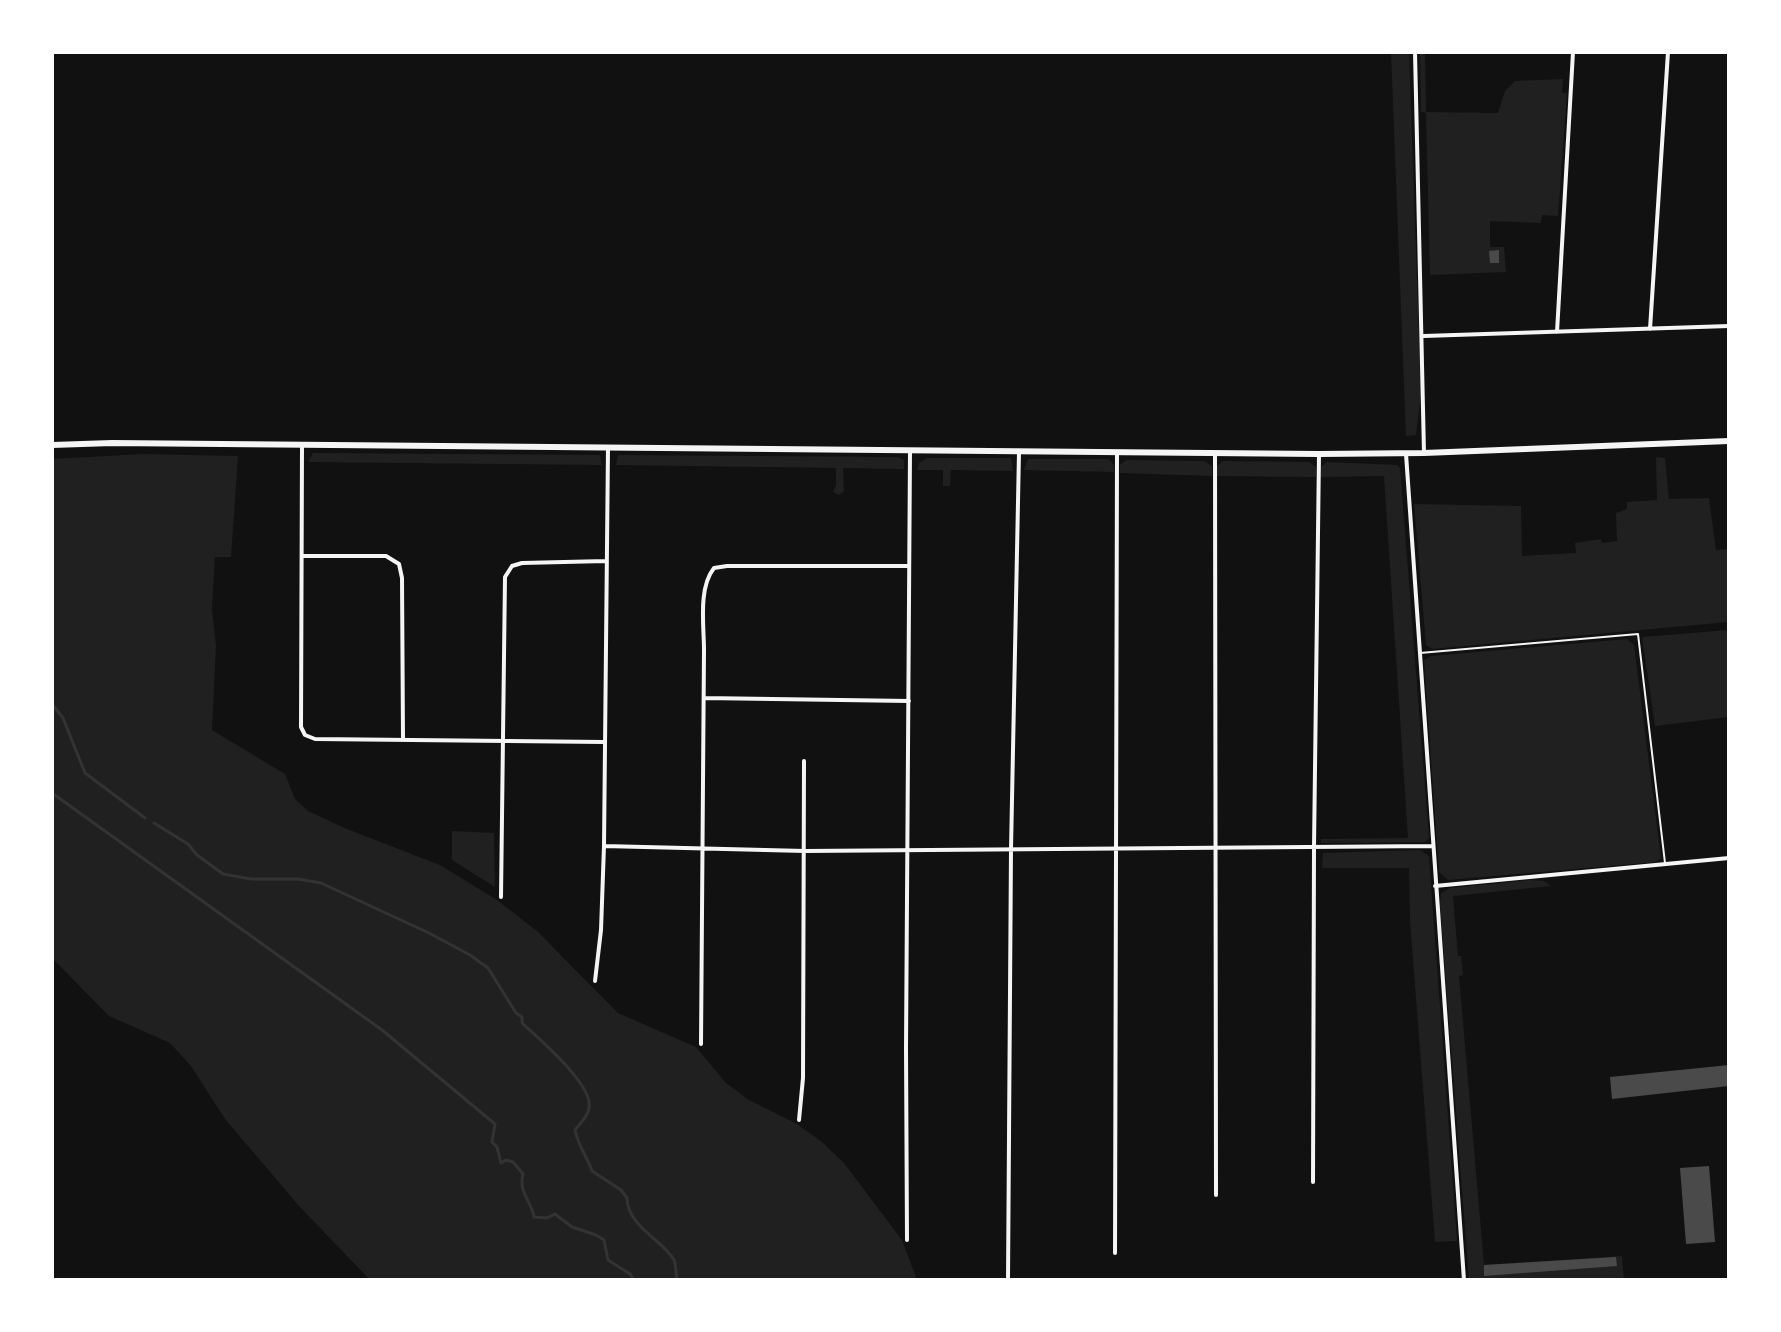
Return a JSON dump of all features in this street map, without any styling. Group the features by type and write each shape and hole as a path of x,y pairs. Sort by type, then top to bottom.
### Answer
{"main road":[{"path":"52,445 1406,454 1729,441"}],"street":[{"path":"1415,52 1424,453"},
{"path":"1557,332 1573,52"},
{"path":"1650,329 1668,52"},
{"path":"1423,336 1729,326"},
{"path":"302,445 303,734 315,739 604,742"},
{"path":"595,981 601,930 604,846 608,447"},
{"path":"907,1240 910,450"},
{"path":"1008,1280 1011,849 1019,452"},
{"path":"1115,1253 1117,453"},
{"path":"1215,454 1216,1195"},
{"path":"1313,1182 1319,454"},
{"path":"1406,454 1464,1280"},
{"path":"302,556 386,556 399,564 402,578 403,739"},
{"path":"501,897 503,589 507,572 512,566 522,563 606,561"},
{"path":"701,1044 707,579 712,571 727,566 910,566"},
{"path":"704,698 909,701"},
{"path":"799,1120 803,1078 804,761"},
{"path":"604,846 805,851 1433,846"},
{"path":"1435,886 1729,858"}],"lane":[{"path":"1419,653 1638,634 1666,865"}],"shaded area":[{"path":"1391,52 1409,52 1421,393 1416,435 1406,436"},
{"path":"1420,52 1425,52 1426,112 1498,113 1505,91 1515,81 1563,79 1562,93 1567,93 1558,216 1542,215 1541,223 1490,221 1490,247 1504,247 1506,272 1430,275 1426,113 1421,112"},
{"path":"313,453 600,455 602,465 308,462"},
{"path":"143,454 238,456 231,557 215,557 212,609 216,646 212,730 285,774 295,799 308,811 440,865 497,900 537,931 618,1013 696,1047 726,1083 749,1100 797,1124 822,1142 844,1163 902,1240 917,1280 370,1280 299,1206 225,1119 191,1066 170,1043 109,1016 52,958 52,459"},
{"path":"618,455 898,457 904,460 904,469 843,468 844,491 839,495 833,492 836,468 616,465"},
{"path":"1656,457 1665,458 1669,499 1709,498 1716,550 1729,549 1729,622 1432,649 1426,645 1414,504 1521,506 1522,556 1576,553 1575,543 1601,539 1602,543 1617,541 1616,513 1627,509 1627,502 1657,500"},
{"path":"927,458 1011,458 1013,471 951,470 950,486 943,486 943,470 917,470 919,463"},
{"path":"1028,459 1109,459 1114,465 1114,472 1024,470"},
{"path":"1126,460 1204,461 1212,466 1212,476 1120,473 1120,465"},
{"path":"1223,461 1309,462 1316,467 1316,477 1217,476 1217,466"},
{"path":"1327,462 1397,465 1400,468 1429,838 1425,842 1321,843 1321,839 1408,838 1384,476 1321,477 1321,467"},
{"path":"1729,630 1729,717 1655,726 1642,637"},
{"path":"1627,639 1634,645 1661,858 1656,862 1448,880 1439,872 1424,660 1431,656"},
{"path":"452,831 494,833 495,887 452,860"},
{"path":"1420,850 1429,856 1457,1241 1435,1242 1410,921 1409,868 1322,868 1323,853"},
{"path":"1544,881 1551,886 1453,896 1458,956 1461,956 1463,975 1459,976 1484,1265 1622,1256 1624,1280 1469,1280 1441,893 1450,888"}],"building":[{"path":"1499,250 1499,263 1490,263 1489,251"},
{"path":"1729,1065 1729,1086 1612,1099 1610,1077"},
{"path":"1709,1166 1715,1242 1686,1244 1680,1168"},
{"path":"1616,1257 1617,1266 1484,1276 1484,1265"}],"waterway":[{"path":"52,704 63,718 85,773 145,818"},
{"path":"52,793 382,1030 495,1124 492,1142 497,1147 501,1163 506,1160 513,1162 523,1174 522,1186 534,1217 547,1218 555,1214 572,1227 604,1240 608,1260 634,1280"},
{"path":"154,823 188,844 197,855 223,874 251,879 298,879 321,883 429,933 488,968 516,1013 522,1017 522,1023 563,1062 583,1087 589,1108 575,1130 592,1171 621,1190 639,1225 674,1260 677,1280"}]}
